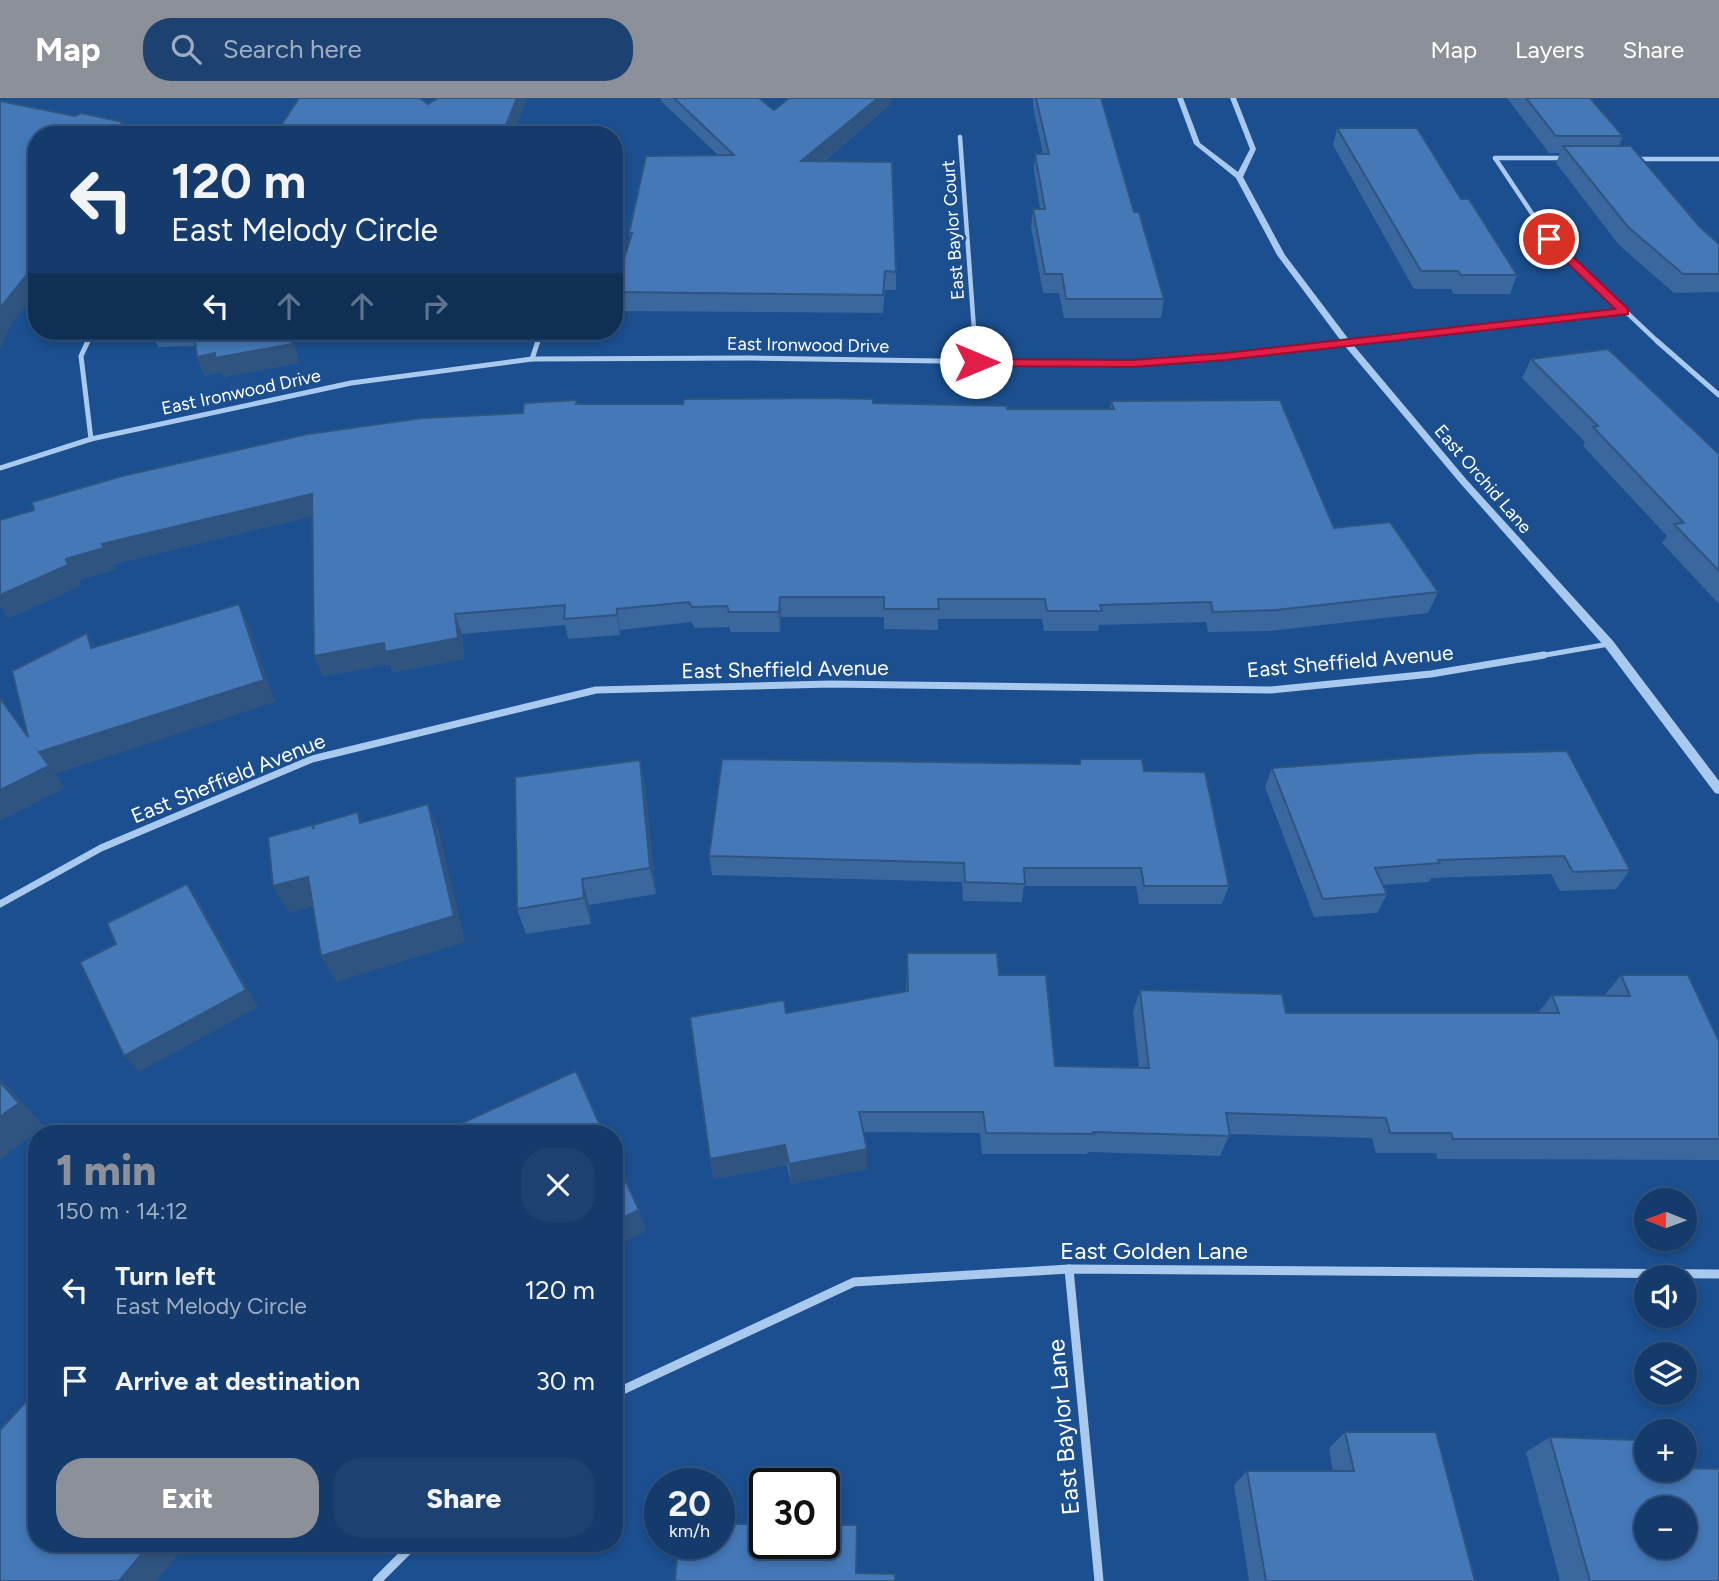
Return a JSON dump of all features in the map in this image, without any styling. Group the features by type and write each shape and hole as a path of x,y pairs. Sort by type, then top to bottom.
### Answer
{"street":[{"name":"East Orchid Lane","path":"1180,98 1197,145 1239,177 1281,255 1348,343 1463,481 1609,644 1719,790"},
{"path":"1233,98 1253,149 1239,177"},
{"name":"East Baylor Court","path":"960,137 976,362"},
{"path":"1565,158 1495,158 1549,239 1624,312 1719,395"},
{"path":"1621,159 1719,159"},
{"name":"East Ironwood Drive","path":"0,468 91,439 351,383 532,359 750,358 1133,364 1226,357 1624,312"},
{"path":"88,340 81,356 91,439"},
{"path":"532,359 538,340"},
{"name":"East Sheffield Avenue","path":"0,904 101,848 312,759 596,690 830,684 1270,690 1431,674 1609,644"},
{"name":"East Golden Lane","path":"623,1388 854,1282 1069,1269 1719,1274"},
{"name":"East Baylor Lane","path":"1069,1269 1099,1581"},
{"path":"377,1581 406,1552"}],"building":[{"path":"299,98 420,98 428,104 438,98 517,98 506,126 282,124"},
{"path":"674,98 759,98 774,110 789,98 878,98 801,161 892,162 896,272 885,271 883,295 623,292 623,262 632,233 629,233 646,156 734,155"},
{"path":"1036,98 1101,98 1134,212 1139,212 1164,299 1066,299 1062,274 1045,274 1033,209 1045,209 1035,154 1049,154"},
{"path":"1526,98 1590,98 1623,136 1556,136"},
{"path":"0,101 75,116 81,113 123,122 120,126 28,126 28,273 0,308"},
{"path":"1337,128 1417,128 1461,199 1469,199 1517,275 1461,275 1458,271 1421,271"},
{"path":"1563,146 1631,146 1700,227 1719,244 1719,274 1683,274 1628,227"},
{"path":"195,340 291,340 292,344 215,358 215,353 197,357"},
{"path":"1608,349 1719,454 1719,571 1674,524 1684,523 1593,427 1598,426 1531,359"},
{"path":"684,399 873,399 873,403 1007,406 1007,409 1114,409 1111,401 1280,400 1334,528 1390,522 1438,592 1276,610 1213,612 1211,602 1100,605 1102,611 1047,611 1045,599 938,599 939,609 884,609 884,597 780,597 779,612 729,612 727,606 692,607 689,602 617,609 617,615 564,619 565,605 455,614 458,638 385,652 384,643 314,656 312,494 102,544 104,548 66,559 68,565 0,595 0,520 34,510 32,502 122,476 308,434 422,418 523,413 524,403 577,400 576,404 683,404"},
{"path":"239,604 264,680 39,752 49,766 0,790 0,698 28,737 12,671 87,633 91,648"},
{"path":"1567,751 1630,870 1573,872 1564,856 1438,860 1440,863 1375,868 1387,894 1323,899 1272,768 1478,753"},
{"path":"722,759 1080,764 1080,759 1142,759 1144,771 1205,772 1229,886 1144,886 1141,868 1024,868 1025,884 965,882 964,863 709,856"},
{"path":"640,760 650,868 582,879 584,898 517,909 515,777"},
{"path":"428,804 454,916 321,956 308,877 273,886 268,837 312,825 314,829 313,825 358,812 360,823"},
{"path":"187,884 246,990 124,1056 80,962 116,944 107,923"},
{"path":"907,953 997,953 999,975 1046,975 1055,1066 1149,1068 1140,990 1282,994 1286,1013 1559,1013 1552,995 1630,996 1621,975 1688,975 1719,1041 1719,1139 1453,1139 1451,1133 1390,1133 1386,1118 1226,1113 1230,1136 1093,1132 1094,1134 986,1133 983,1112 859,1112 867,1149 789,1164 785,1145 710,1159 690,1017 784,1000 786,1013 908,991"},
{"path":"576,1071 600,1125 458,1125"},
{"path":"0,1082 19,1103 0,1117"},
{"path":"623,1175 639,1210 623,1218"},
{"path":"28,1400 28,1552 143,1552 119,1581 0,1581 0,1430"},
{"path":"1345,1432 1436,1432 1475,1581 1266,1581 1247,1471 1354,1471"},
{"path":"1550,1437 1634,1440 1634,1482 1697,1482 1697,1468 1719,1469 1719,1581 1590,1581"},
{"path":"735,1524 749,1524 749,1559 840,1559 840,1525 857,1525 856,1573 895,1574 895,1581 675,1581 677,1559 735,1559"}],"route":[{"path":"976,362 1133,364 1226,357 1624,312 1549,239"}]}
